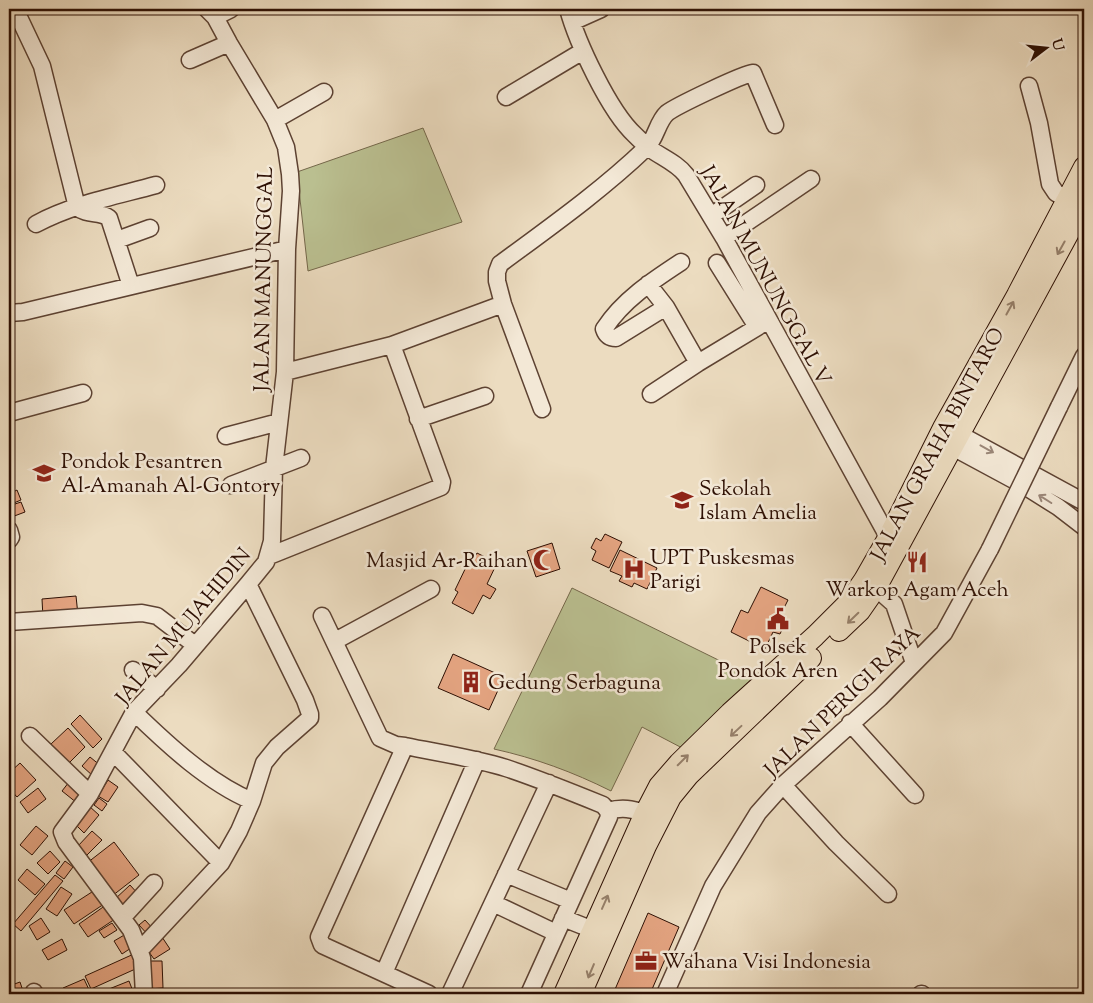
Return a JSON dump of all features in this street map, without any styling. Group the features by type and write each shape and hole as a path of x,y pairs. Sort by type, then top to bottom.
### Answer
{"main road":[{"name":"JALAN GRAHA BINTARO","path":"564,994 600,932 671,797 689,775 849,602 870,584 949,437 1017,295 1076,202 1082,177"},
{"name":"JALAN GRAHA BINTARO","path":"581,994 600,932 645,813 659,786 679,763 730,713 774,684"}],"street":[{"path":"15,9 42,66 77,207 85,213 106,216 111,222 131,286"},
{"path":"211,13 231,9"},
{"path":"570,15 602,9"},
{"name":"JALAN MANUNGGAL","path":"211,13 275,120 286,147 291,191 287,249 285,372 279,422"},
{"name":"JALAN MUNUNGGAL V","path":"570,15 584,51 618,114 630,130 648,147 682,169 711,216 724,238 763,324 892,545"},
{"path":"190,60 229,43"},
{"path":"506,97 584,51"},
{"path":"542,409 503,304 497,281 497,272 500,264 573,210 648,147 668,112 750,74 755,75 776,124"},
{"path":"1029,86 1039,123 1050,184 1056,193 1076,202"},
{"path":"275,120 324,92"},
{"path":"724,238 811,180"},
{"path":"36,224 77,207 156,185"},
{"path":"711,216 756,185"},
{"path":"117,240 150,228"},
{"path":"9,313 24,312 287,249"},
{"path":"666,307 616,338 605,333 604,329 630,298 681,262"},
{"path":"650,394 763,324 717,263"},
{"path":"648,284 666,307 698,363"},
{"path":"285,372 392,345 503,304"},
{"path":"269,556 441,487 442,482 392,345"},
{"name":"JALAN PERIGI RAYA","path":"665,994 713,886 758,813 783,785 880,698 944,633 990,548 1084,356"},
{"path":"9,413 83,393"},
{"path":"418,419 486,396"},
{"path":"226,436 279,422"},
{"name":"JALAN MUJAHIDIN","path":"144,994 140,950 123,917 66,842 62,834 90,794 114,753 134,712 157,689 248,584 269,556 272,541 274,468 279,422"},
{"path":"949,437 1084,502"},
{"path":"949,437 1058,507 1084,527"},
{"path":"231,485 301,458"},
{"path":"9,530 11,536 9,540"},
{"path":"140,950 221,863 239,831 252,801 264,763 270,754 308,721 310,714 305,700 248,584"},
{"path":"870,584 894,604 914,663"},
{"path":"335,641 431,589"},
{"path":"9,622 142,613 157,616 195,645"},
{"path":"322,616 380,738 396,745 477,760 505,768 549,783 603,806 608,811 609,818 529,994"},
{"path":"133,670 157,689"},
{"path":"134,712 158,735 206,773 237,794 252,801"},
{"path":"850,724 915,795"},
{"path":"30,736 90,794"},
{"path":"405,746 319,936 322,945 429,994"},
{"path":"114,753 221,863"},
{"path":"384,973 477,760"},
{"path":"450,994 549,783"},
{"path":"783,785 836,843 888,894"},
{"path":"608,811 618,808 630,808 645,813"},
{"path":"506,874 571,901"},
{"path":"123,917 154,883"},
{"path":"492,903 556,933"},
{"path":"563,918 600,932"}],"green space":[{"path":"423,128 462,222 308,271 297,172"},
{"path":"572,588 759,680 686,750 642,727 611,791 554,766 494,749"}],"building":[{"path":"17,490 21,500 9,505 9,494"},
{"path":"21,502 25,512 9,518 9,506"},
{"path":"605,534 622,542 609,568 592,560 596,551 591,548 596,538 601,541"},
{"name":"Masjid Ar-Raihan","path":"552,543 560,569 536,577 527,551"},
{"name":"UPT Puskesmas Parigi","path":"620,550 657,568 647,589 634,583 632,587 619,581 622,576 610,571"},
{"path":"477,553 497,563 487,584 496,589 490,599 483,595 473,614 452,603 458,592 455,590 468,563 471,564"},
{"path":"761,587 788,600 778,620 785,623 780,634 773,632 765,649 731,632 741,610 748,613"},
{"path":"76,596 78,615 43,618 42,599"},
{"name":"Gedung Serbaguna","path":"453,654 504,677 489,710 438,688"},
{"path":"80,715 102,739 93,748 71,724"},
{"path":"68,728 85,747 69,763 51,744"},
{"path":"90,757 101,766 93,776 82,766"},
{"path":"20,763 36,780 17,797 9,788 9,773"},
{"path":"108,780 118,787 108,802 98,796"},
{"path":"69,782 84,794 77,803 62,791"},
{"path":"38,788 46,799 28,813 20,802"},
{"path":"99,798 107,804 102,811 94,805"},
{"path":"89,806 99,815 84,833 74,823"},
{"path":"36,826 48,836 32,855 20,845"},
{"path":"92,831 102,840 87,855 78,846"},
{"path":"114,842 139,875 112,896 87,863"},
{"path":"50,851 60,862 48,874 37,863"},
{"path":"65,861 73,867 64,879 56,873"},
{"path":"27,869 45,884 35,895 18,880"},
{"path":"55,875 63,881 21,931 13,924"},
{"path":"130,885 139,895 123,910 114,900"},
{"path":"61,887 72,894 57,916 46,909"},
{"path":"95,890 104,904 74,924 64,910"},
{"path":"106,905 115,919 88,937 79,924"},
{"name":"Wahana Visi Indonesia","path":"648,913 679,927 650,994 613,994"},
{"path":"41,918 50,932 37,940 29,926"},
{"path":"145,920 155,931 149,936 139,925"},
{"path":"112,923 117,930 104,938 99,931"},
{"path":"126,934 134,946 122,954 114,941"},
{"path":"162,937 170,949 154,959 146,948"},
{"path":"62,939 67,950 48,960 42,950"},
{"path":"136,953 142,966 91,989 85,976"},
{"path":"147,961 162,961 163,988 148,989"},
{"path":"84,979 91,994 66,994 63,988"},
{"path":"129,981 134,994 111,994 109,989"},
{"path":"20,982 23,991 9,994 9,986"}],"place":[{"name":"Pondok Pesantren Al-Amanah Al-Gontory","path":"44,473"},
{"name":"Sekolah Islam Amelia","path":"682,500"},
{"name":"Masjid Ar-Raihan","path":"544,560"},
{"name":"Warkop Agam Aceh","path":"917,562"},
{"name":"UPT Puskesmas Parigi","path":"634,569"},
{"name":"Polsek Pondok Aren","path":"778,619"},
{"name":"Gedung Serbaguna","path":"471,682"},
{"name":"Wahana Visi Indonesia","path":"646,961"}]}
